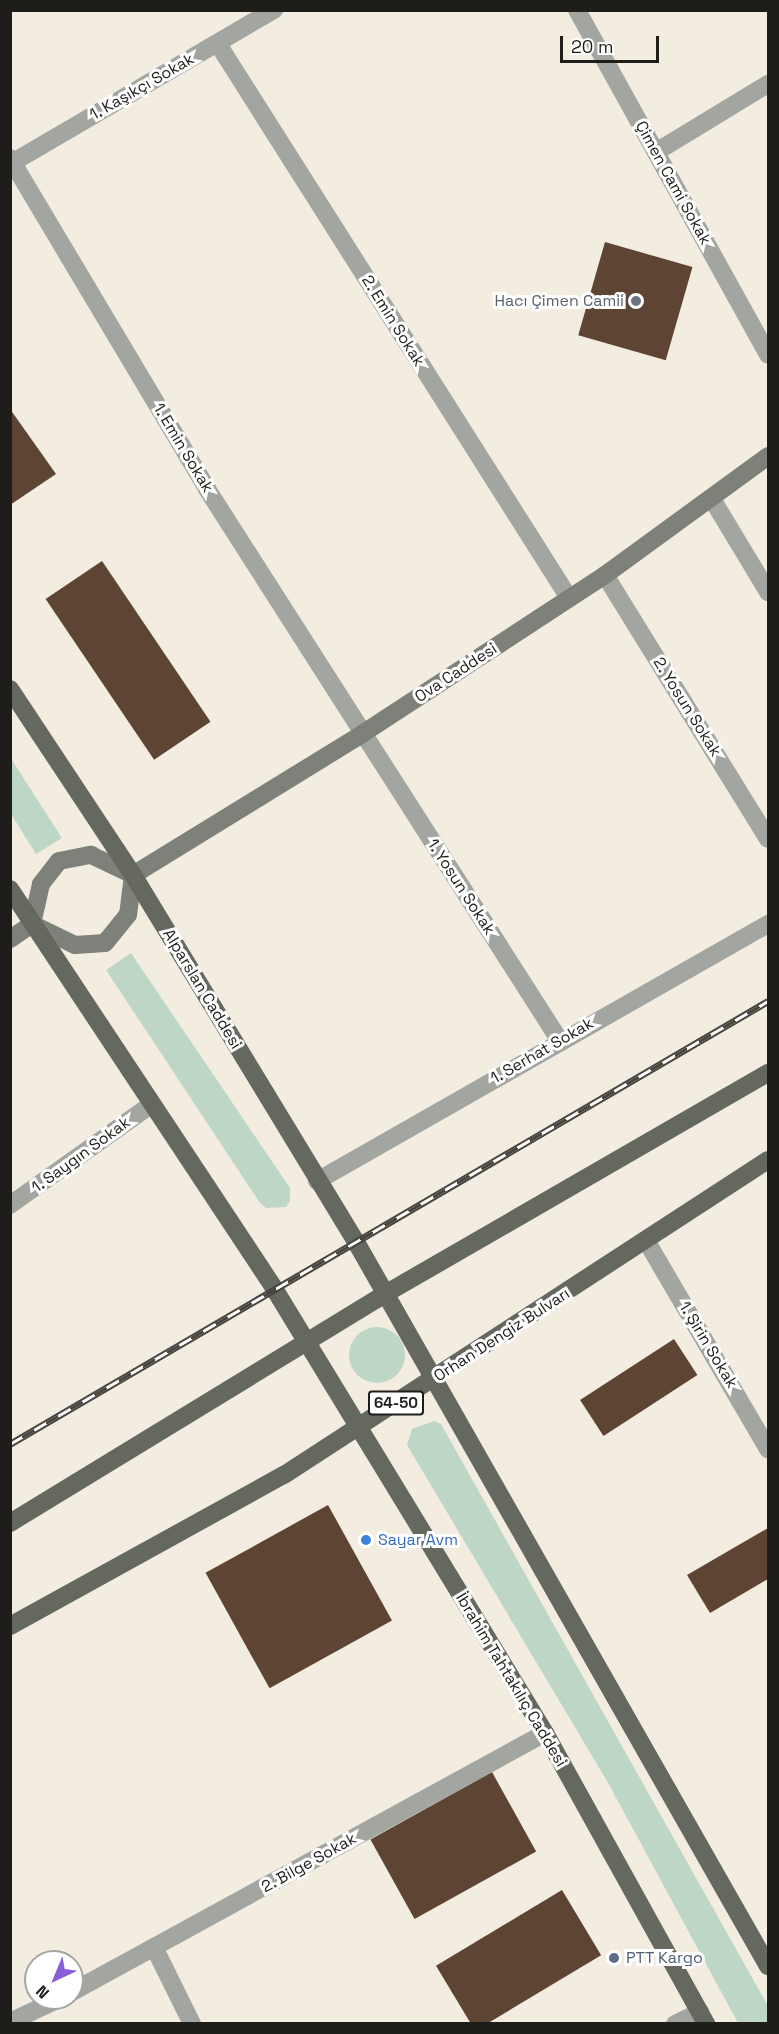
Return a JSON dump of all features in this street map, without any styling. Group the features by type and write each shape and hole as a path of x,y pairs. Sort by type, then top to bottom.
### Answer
{"main road":[{"name":"Alparslan Caddesi","path":"10,689 133,874 385,1294"},
{"path":"10,889 306,1343"},
{"path":"10,1523 385,1294 768,1073"},
{"name":"Orhan Dengiz Bulvarı","path":"10,1626 284,1475 647,1242 768,1160"},
{"path":"385,1294 768,1966"},
{"name":"İbrahim Tahtakılıç Caddesi","path":"306,1343 545,1733 703,2018"}],"street":[{"name":"1. Kaşıkçı Sokak","path":"11,162 274,10"},
{"name":"Çimen Cami Sokak","path":"577,10 768,355"},
{"name":"2. Emin Sokak","path":"218,44 569,598"},
{"path":"656,152 768,84"},
{"name":"1. Emin Sokak","path":"11,162 207,489 362,734"},
{"name":"Ova Caddesi","path":"133,874 362,734 569,598 711,499 768,456"},
{"path":"711,499 768,592"},
{"name":"2. Yosun Sokak","path":"605,574 768,839"},
{"name":"1. Yosun Sokak","path":"362,734 560,1041"},
{"path":"10,939 32,924 41,884 59,861 91,855 133,874 128,915 105,943 75,945 32,924"},
{"name":"1. Serhat Sokak","path":"317,1181 768,924"},
{"name":"1. Saygın Sokak","path":"10,1205 152,1104"},
{"name":"1. Şirin Sokak","path":"647,1242 768,1449"},
{"name":"2. Bilge Sokak","path":"84,1986 155,1949 545,1733"},
{"path":"155,1949 192,2024"},
{"path":"10,2022 32,2019 44,2010"},
{"path":"675,2024 703,2018"}],"green space":[{"path":"10,757 62,838 36,854 11,814"},
{"path":"131,953 290,1188 290,1201 286,1207 266,1208 260,1203 106,970"},
{"path":"371,1327 383,1327 393,1331 401,1339 405,1355 401,1371 393,1379 383,1383 371,1383 361,1379 353,1371 349,1361 349,1349 353,1339 361,1331"},
{"path":"434,1421 441,1424 768,2006 768,2023 738,2023 607,1781 407,1445 412,1429"}],"building":[{"name":"Hacı Çimen Camii","path":"605,242 692,267 666,360 578,335"},
{"path":"10,409 56,474 10,505"},
{"path":"102,561 210,722 154,760 46,599"},
{"path":"674,1339 697,1375 603,1436 580,1400"},
{"path":"328,1505 392,1620 270,1688 206,1573"},
{"path":"768,1528 768,1579 710,1613 687,1575"},
{"path":"492,1772 536,1852 415,1919 370,1839"},
{"path":"562,1890 601,1955 487,2024 471,2024 436,1966"}],"railway":[{"path":"10,1444 768,1001"}],"place":[{"name":"Hacı Çimen Camii","path":"636,301"},
{"name":"Sayar Avm","path":"366,1540"},
{"name":"PTT Kargo","path":"614,1958"}]}
